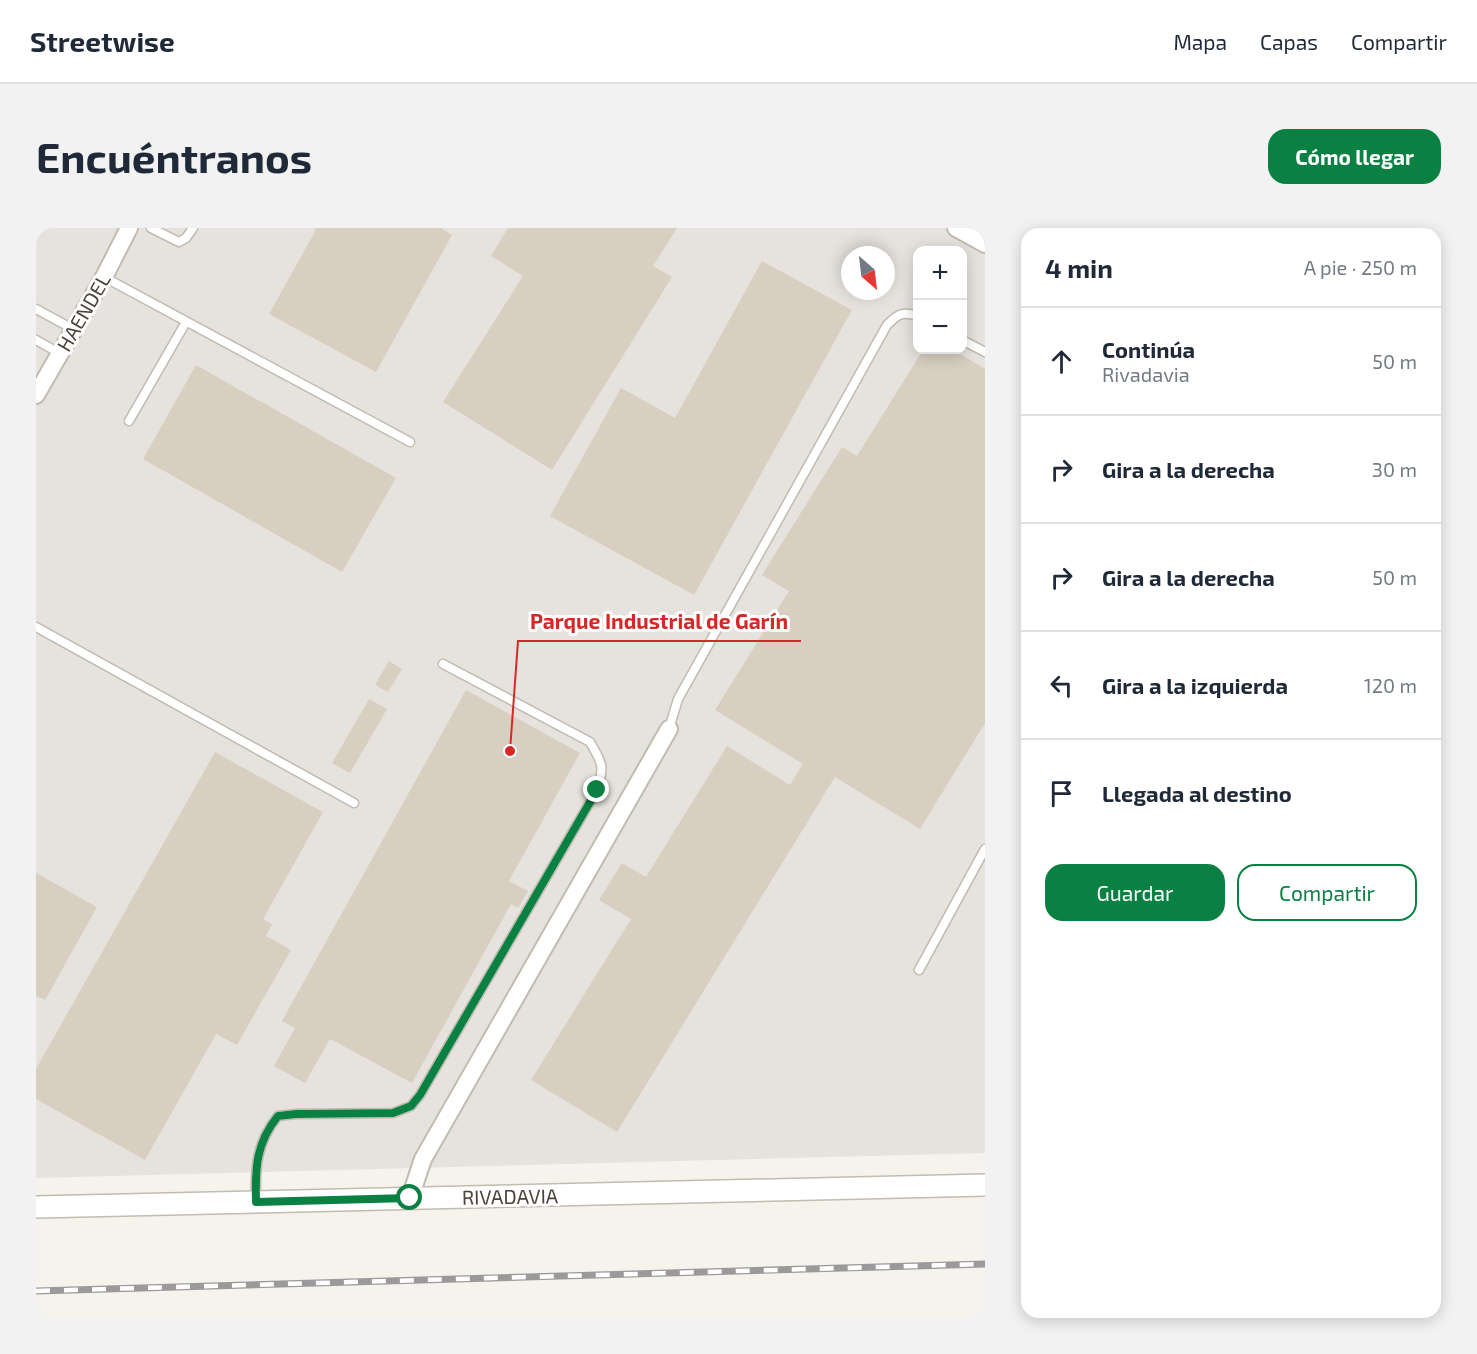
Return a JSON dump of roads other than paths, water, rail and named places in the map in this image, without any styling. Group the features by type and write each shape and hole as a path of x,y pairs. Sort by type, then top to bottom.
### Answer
{"street":[{"name":"HAENDEL","path":"36,395 104,277 129,228"},
{"path":"956,228 985,244"},
{"path":"410,1198 423,1159 669,729"},
{"name":"RIVADAVIA","path":"36,1207 985,1185"}],"lane":[{"path":"151,228 179,242 186,238 193,228"},
{"path":"104,277 410,442"},
{"path":"36,309 73,329"},
{"path":"669,729 678,699 887,325 896,315 913,315"},
{"path":"129,421 186,322"},
{"path":"36,340 59,353"},
{"path":"967,342 985,352"},
{"path":"36,627 354,803"},
{"path":"256,1202 255,1181 258,1154 267,1129 278,1116 393,1113 411,1106 420,1095 597,790 603,773 600,759 590,742 443,664"},
{"path":"919,970 985,849"}],"railway":[{"path":"36,1291 985,1264"}],"place":[{"name":"Parque Industrial de Garín","path":"510,751"}]}
